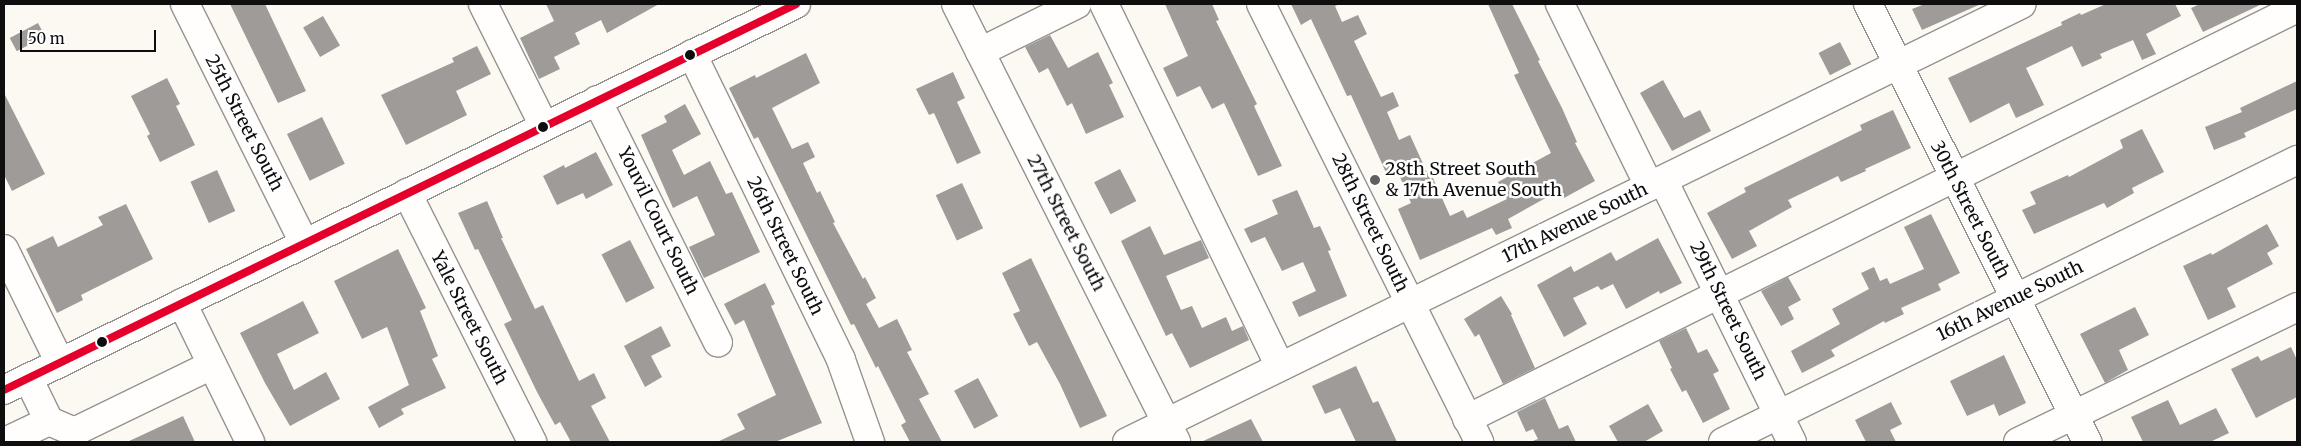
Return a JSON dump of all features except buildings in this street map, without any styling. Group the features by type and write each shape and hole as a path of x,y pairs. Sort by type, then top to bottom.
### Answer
{"street":[{"name":"25th Street South","path":"185,4 304,243"},
{"path":"483,4 544,126"},
{"name":"27th Street South","path":"956,4 1171,433"},
{"path":"980,52 1077,4"},
{"path":"1104,4 1280,368"},
{"name":"28th Street South","path":"1261,4 1473,430"},
{"name":"29th Street South","path":"1560,4 1656,183 1719,293 1792,442"},
{"name":"30th Street South","path":"1868,4 2087,442"},
{"name":"17th Avenue South","path":"1128,442 1171,433 1280,368 2022,4"},
{"path":"4,390 792,5"},
{"path":"1473,430 1719,293 2297,8"},
{"name":"26th Street South","path":"692,54 841,360 870,442"},
{"name":"Youvil Court South","path":"597,100 718,343"},
{"name":"16th Avenue South","path":"1723,442 2297,160"},
{"name":"Yale Street South","path":"407,193 532,442"},
{"path":"4,249 60,363"},
{"path":"182,303 250,442"},
{"path":"2018,442 2297,307"},
{"path":"28,378 49,421 72,431 78,430 212,365"},
{"path":"6,442 49,421"}],"transit line":[{"path":"4,390 796,4"}],"place":[{"name":"28th Street South & 17th Avenue South","path":"1375,180"}]}
